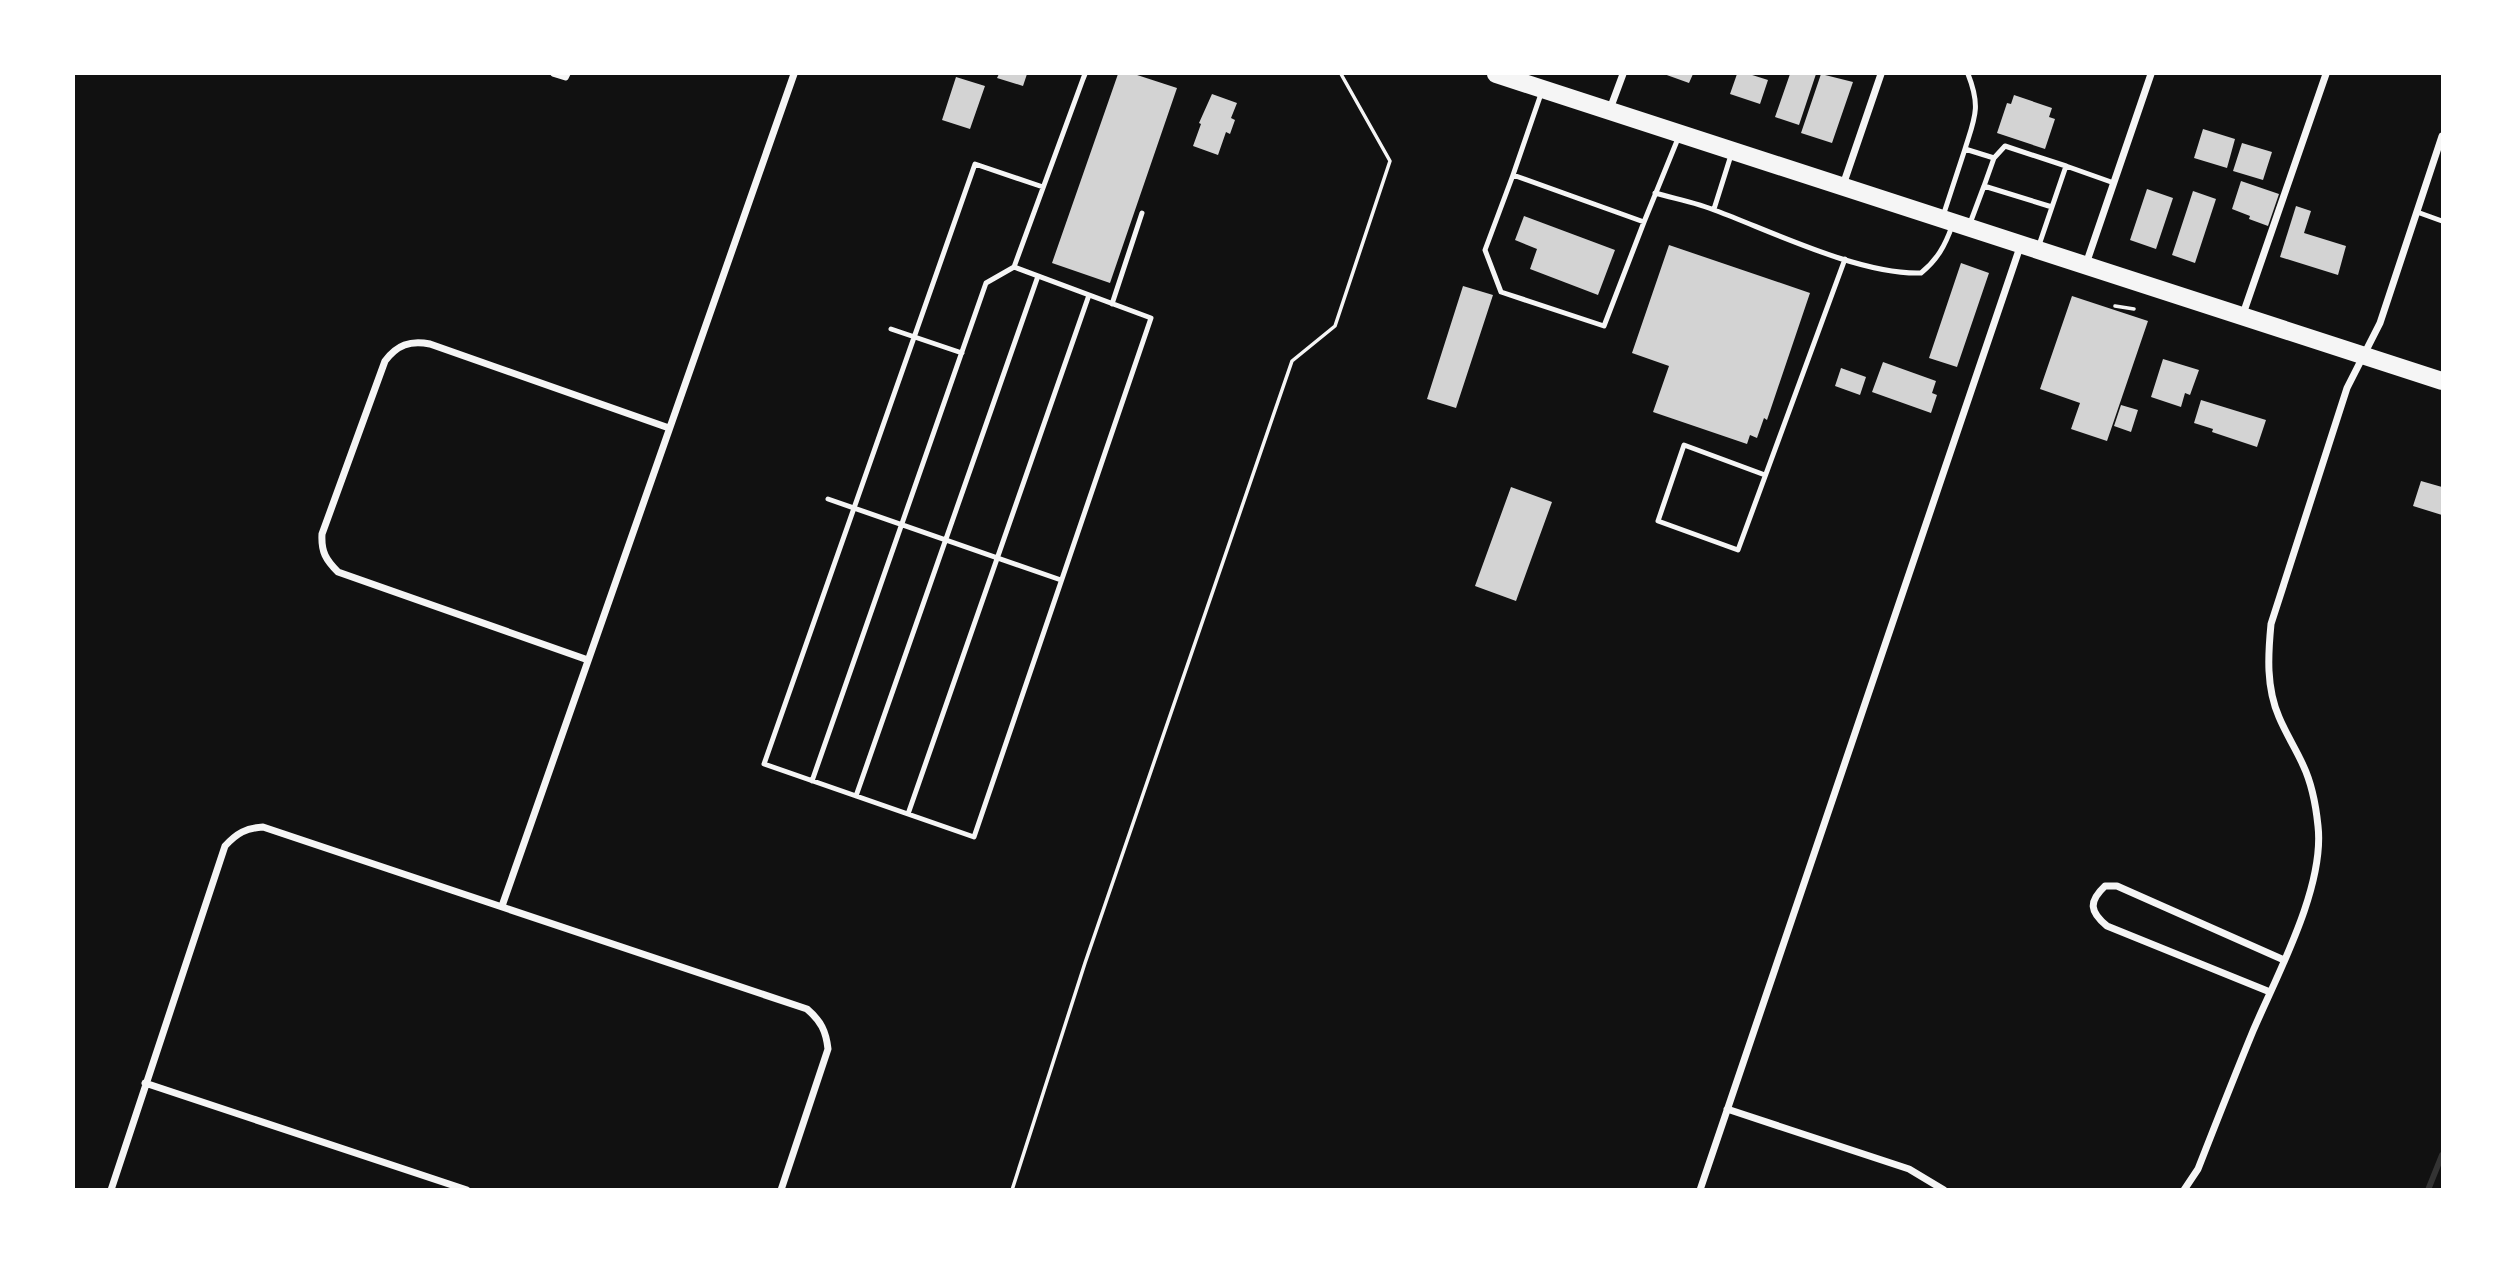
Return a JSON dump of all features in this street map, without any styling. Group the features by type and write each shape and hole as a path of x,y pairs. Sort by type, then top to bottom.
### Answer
{"main road":[{"path":"1496,74 2243,314 2442,381"}],"street":[{"path":"502,906 794,74"},
{"path":"1610,111 1623,74"},
{"path":"1843,186 1881,74"},
{"path":"2086,264 2151,74"},
{"path":"2243,314 2326,74"},
{"path":"2185,1189 2198,1169 2314,881 2318,862 2319,830 2314,798 2305,768 2278,716 2271,690 2268,657 2271,624 2347,388 2380,323 2442,136"},
{"path":"1700,1189 2030,246"},
{"path":"588,660 338,572 327,561 321,548 322,534 384,361 404,344 430,344 669,428"},
{"path":"111,1189 225,846 235,835 249,828 263,827 807,1009 819,1020 826,1035 826,1056 781,1189"},
{"path":"2270,992 2107,926 2095,916 2093,905 2096,895 2105,886 2117,886 2284,960"},
{"path":"145,1083 467,1189"},
{"path":"1727,1109 1909,1169 1944,1189"}],"lane":[{"path":"553,74 566,78 568,74"},
{"path":"812,781 986,283 1014,267 1084,74"},
{"path":"1655,193 1714,209 1845,260 1903,274 1921,273 1933,263 1946,244 1955,222 1965,149 1976,116 1977,100 1968,74"},
{"path":"1543,89 1485,250 1502,292 1604,326 1680,134"},
{"path":"1955,222 1984,186 1994,158 2005,146 2114,183"},
{"path":"1965,149 1994,158"},
{"path":"1714,209 1733,151"},
{"path":"1014,267 1151,318 974,837 764,764 975,164 1043,187"},
{"path":"2030,246 2052,207 2066,166"},
{"path":"1513,175 1644,222"},
{"path":"1984,186 2052,207"},
{"path":"2417,212 2442,221"},
{"path":"1112,304 1142,213"},
{"path":"1765,475 1684,445 1658,522 1738,550 1845,260"},
{"path":"856,796 1038,276"},
{"path":"908,814 1089,295"},
{"path":"891,329 962,353"},
{"path":"828,499 1061,580"}],"path":[{"path":"1012,1189 1085,962 1293,361 1335,326 1390,161 1340,74"},
{"path":"2115,306 2134,309"}],"building":[{"path":"999,74 1027,74 1023,86 997,78"},
{"path":"1118,74 1134,74 1177,88 1110,283 1052,263"},
{"path":"1664,74 1693,74 1689,83"},
{"path":"1737,74 1749,74 1768,80 1760,104 1730,94"},
{"path":"1790,74 1816,74 1799,125 1775,117"},
{"path":"1821,74 1853,82 1832,143 1801,133"},
{"path":"956,77 985,86 970,129 942,120"},
{"path":"1212,94 1237,103 1231,118 1235,120 1230,134 1226,132 1218,155 1193,146 1201,124 1199,123"},
{"path":"2014,95 2052,108 2049,117 2055,119 2045,149 1997,133 2007,103 2011,104"},
{"path":"2203,129 2235,139 2227,168 2194,158"},
{"path":"2242,143 2272,152 2263,180 2233,171"},
{"path":"2241,181 2279,194 2268,226 2232,209"},
{"path":"2147,189 2173,198 2156,249 2130,240"},
{"path":"2193,191 2216,199 2195,263 2172,255"},
{"path":"2296,206 2311,211 2304,233 2346,246 2338,275 2280,257"},
{"path":"1524,216 1615,250 1598,295 1530,269 1537,249 1515,240"},
{"path":"1669,245 1810,293 1767,420 1764,418 1757,438 1750,435 1747,444 1653,412 1669,366 1632,353"},
{"path":"1961,263 1989,273 1957,367 1929,358"},
{"path":"1463,286 1493,295 1456,408 1427,399"},
{"path":"2072,296 2148,321 2107,441 2071,429 2080,403 2040,389"},
{"path":"2163,359 2199,370 2190,395 2185,393 2181,407 2151,397"},
{"path":"1883,362 1936,381 1932,393 1937,395 1931,413 1872,392"},
{"path":"1841,368 1866,377 1860,395 1835,386"},
{"path":"2201,400 2266,420 2257,447 2194,423"},
{"path":"2121,405 2138,410 2131,432 2114,426"},
{"path":"2421,481 2442,487 2442,515 2413,506"},
{"path":"1511,487 1552,502 1516,601 1475,586"}],"waterway":[{"path":"2428,1190 2442,1155"}]}
